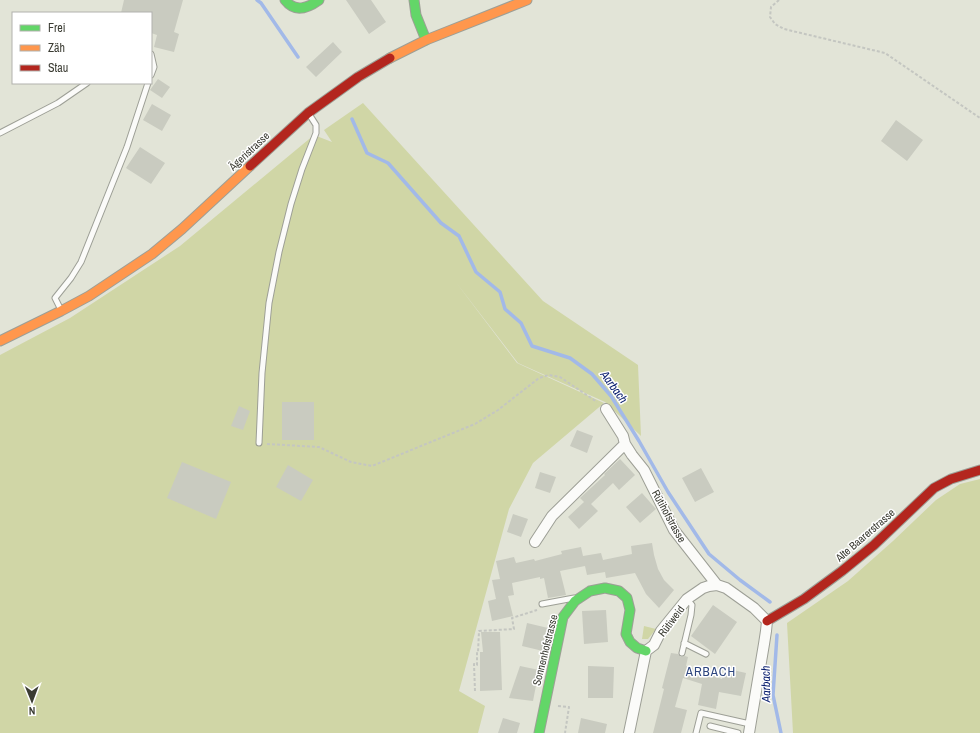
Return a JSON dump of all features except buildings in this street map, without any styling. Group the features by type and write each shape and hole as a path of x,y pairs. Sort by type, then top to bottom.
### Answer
{"main road":[{"path":"285,0 293,8 304,8 319,0"},
{"path":"414,0 418,20 426,40"},
{"name":"Ägeristrasse","path":"0,341 89,296 152,254 182,229 308,113 358,77 426,40 527,0"},
{"name":"Alte Baarerstrasse","path":"766,621 809,596 846,568 873,546 934,488 954,477 980,470"},
{"name":"Sonnenhofstrasse","path":"539,733 563,617 575,601 590,591 605,588 619,591 627,598 630,610 626,634 630,642 637,648 646,650"}],"street":[{"name":"Rütihofstrasse","path":"606,409 623,436 625,444 644,470 674,530 717,585"},
{"path":"535,542 552,516 625,444"},
{"path":"717,585 726,588 754,608 766,621 765,638 749,729"},
{"name":"Rütiweid","path":"629,733 646,650 654,646 660,631 687,599 703,588 717,585"}],"lane":[{"path":"152,58 154,67 152,72"},
{"path":"0,133 58,103 86,84"},
{"path":"61,311 55,298 71,278 81,262 127,147 148,84"},
{"path":"259,443 262,374 269,303 279,252 291,204 302,169 316,133 316,125 308,113"},
{"path":"542,604 581,597"},
{"path":"682,653 692,605 687,599"},
{"path":"684,643 706,654"},
{"path":"696,733 701,714 749,729"},
{"path":"710,726 738,733"}],"path":[{"path":"779,0 771,8 770,17 775,24 784,29 885,53 980,118"},
{"path":"259,443 319,447 351,462 372,466 475,424 498,410 539,378 549,375 560,377 606,409"},
{"path":"475,691 474,664 477,664 479,631 514,629 512,618"},
{"path":"557,706 569,707 565,733"}],"green space":[{"path":"363,103 543,301 638,365 641,436 605,402 518,363 455,281 517,363 604,403 533,463 509,509 459,691 485,706 478,733 0,733 0,355 70,318 180,246 314,135 332,142 324,130"},
{"path":"980,479 980,733 793,733 787,623 848,581 936,500 960,484"},
{"path":"644,626 656,629 648,639 642,639"}],"waterway":[{"path":"257,0 261,3 298,57"},
{"name":"Aarbach","path":"352,119 367,153 388,163 441,223 459,236 476,272 500,292 505,309 521,323 532,346 570,358 592,374 611,396 668,492 709,554 740,580 770,602"},
{"name":"Aarbach","path":"777,635 773,695 781,733"}],"traffic: fast":[{"path":"285,0 293,7 297,8 306,7 319,0"},
{"path":"414,0 416,15 426,40"},
{"path":"539,733 563,617 575,601 590,591 605,588 619,591 627,598 630,610 626,634 630,642 637,648 646,651"}],"traffic: slow":[{"path":"390,58 426,40 527,0"},
{"path":"0,341 89,296 152,254 182,229 250,166"}],"traffic: jam":[{"path":"250,166 308,113 358,77 390,58"},
{"path":"767,621 804,599 842,571 874,545 934,488 951,479 980,470"}],"district":[{"name":"ARBACH","path":"711,671"}]}
